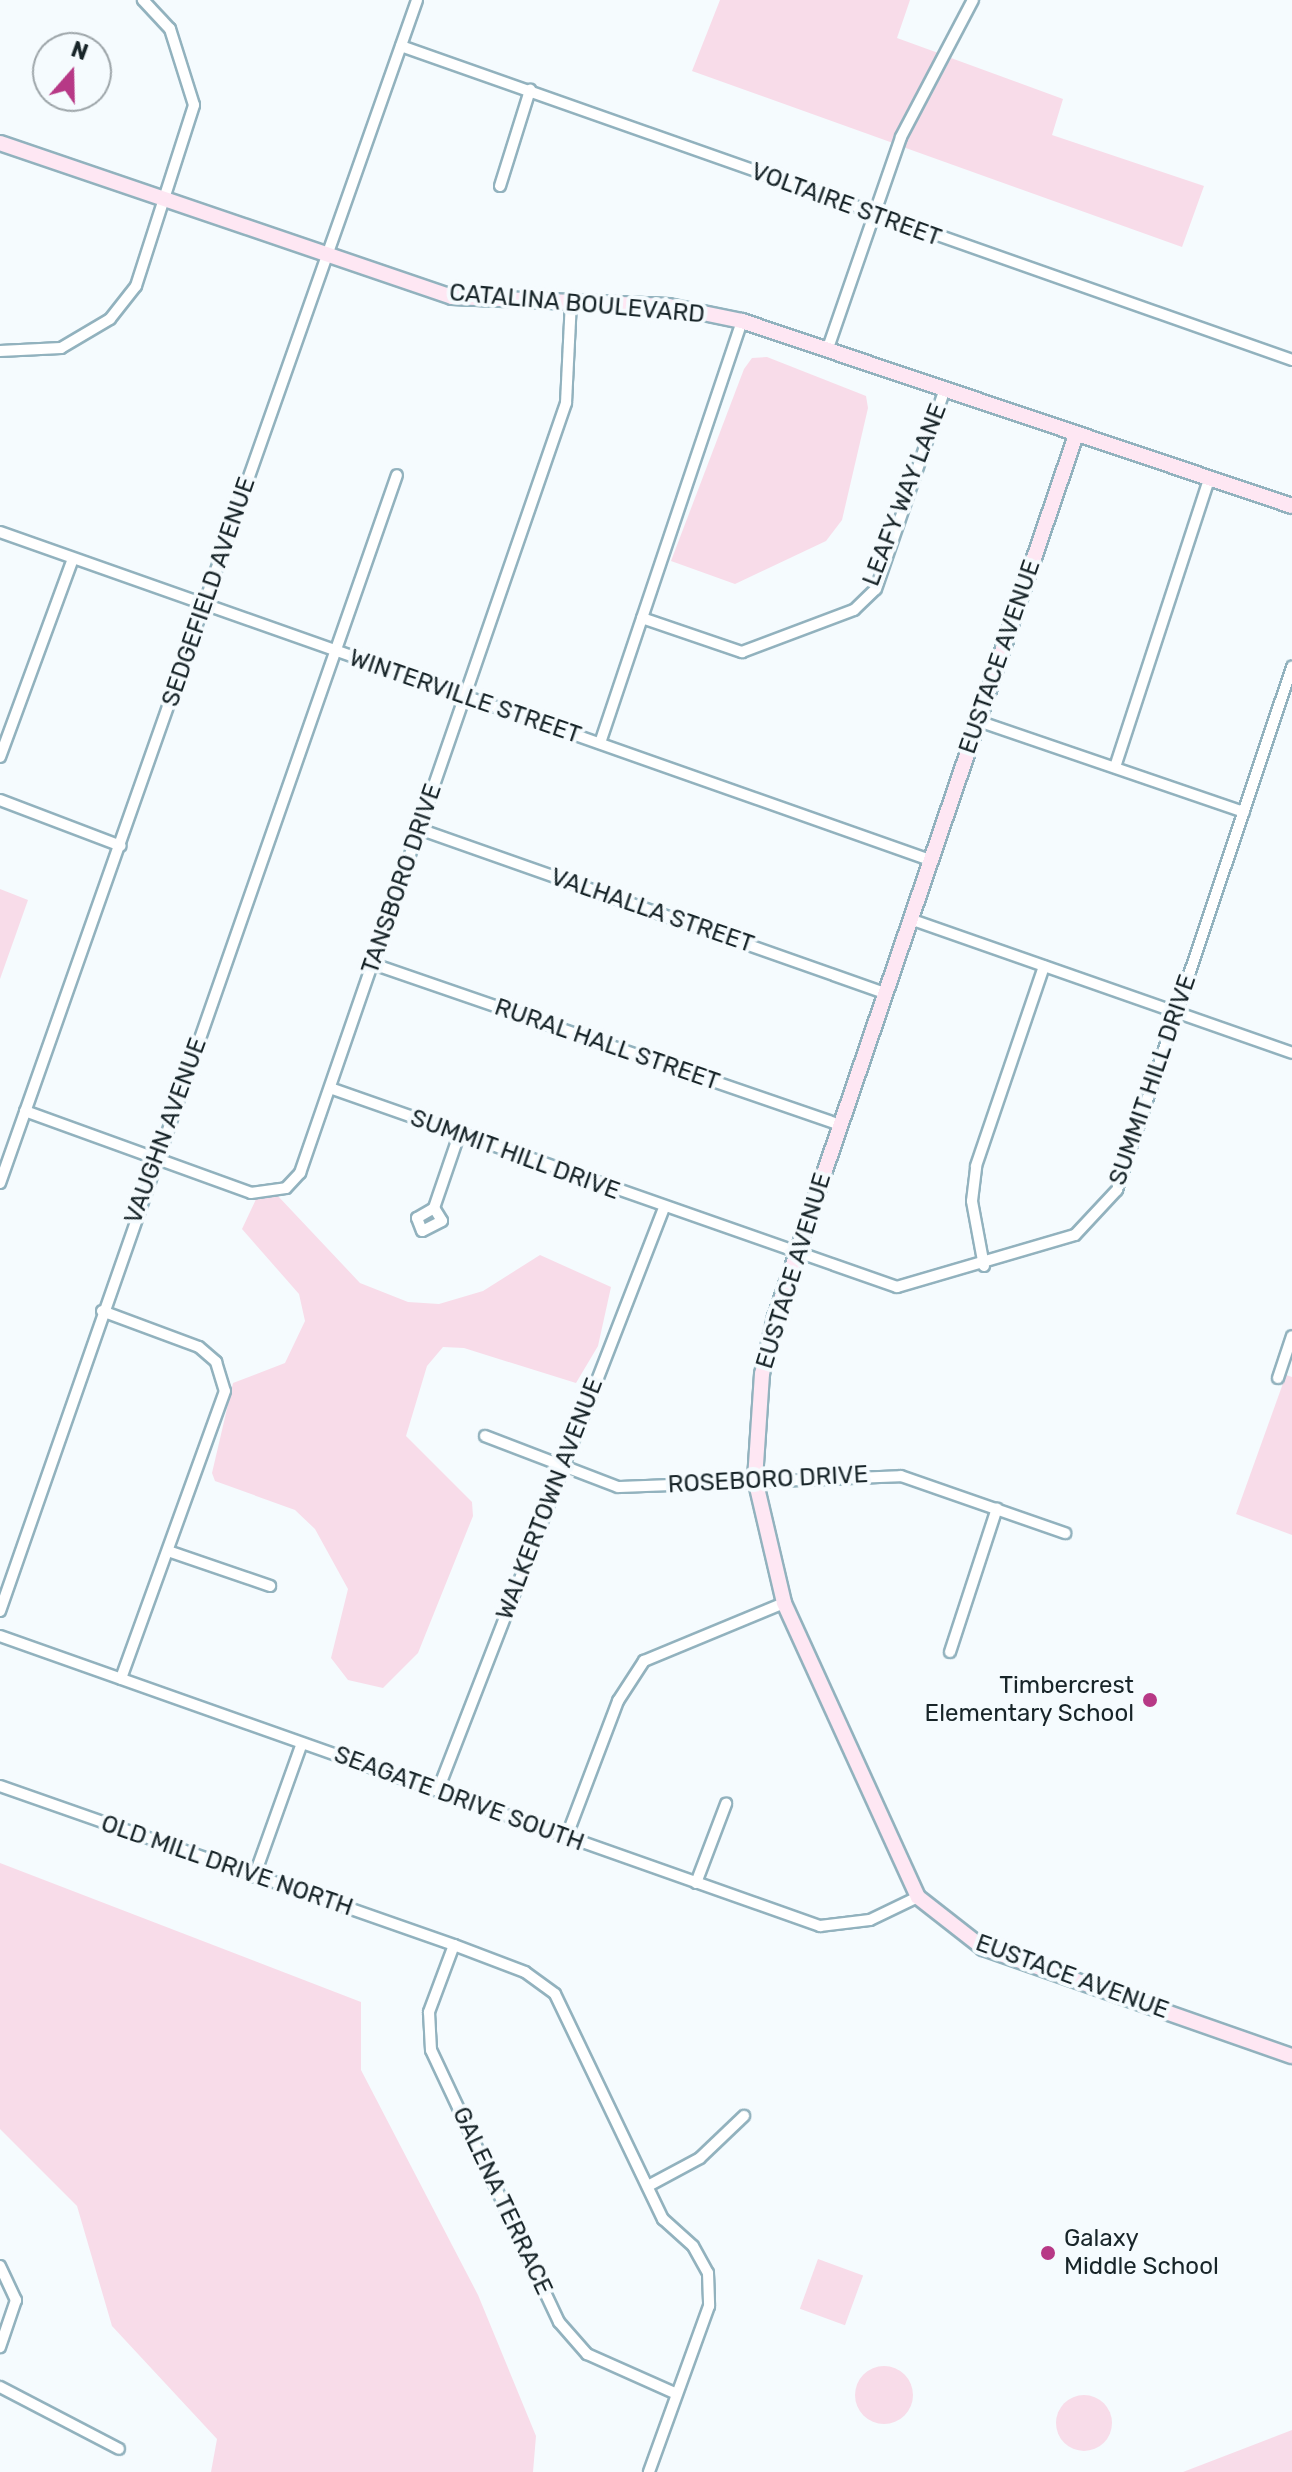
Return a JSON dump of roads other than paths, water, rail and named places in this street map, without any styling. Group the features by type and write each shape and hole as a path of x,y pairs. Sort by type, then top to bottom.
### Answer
{"street":[{"path":"0,351 61,348 110,319 136,286 194,105 170,29 143,0"},
{"name":"SEDGEFIELD AVENUE","path":"0,1183 417,0"},
{"path":"828,348 901,137 973,0"},
{"name":"VOLTAIRE STREET","path":"401,46 874,216 1292,360"},
{"path":"500,186 530,90"},
{"name":"CATALINA BOULEVARD","path":"0,143 325,259 452,297 669,306 742,321 828,348 1208,483 1292,506"},
{"name":"TANSBORO DRIVE","path":"25,1111 251,1193 286,1188 300,1173 566,403 571,300"},
{"path":"600,743 742,321"},
{"name":"LEAFY WAY LANE","path":"642,618 742,652 854,610 876,589 945,389"},
{"name":"EUSTACE AVENUE","path":"1076,435 796,1255 762,1374 755,1479 784,1603 918,1897 983,1948 1292,2056"},
{"name":"VAUGHN AVENUE","path":"0,1611 102,1311 397,475"},
{"path":"1115,767 1208,483"},
{"name":"WINTERVILLE STREET","path":"0,532 336,654 600,743 930,860"},
{"path":"0,757 73,559"},
{"name":"SUMMIT HILL DRIVE","path":"330,1088 796,1255 897,1287 984,1266 1075,1235 1102,1214 1117,1190 1292,667"},
{"path":"978,721 1244,812"},
{"path":"0,800 121,846"},
{"name":"VALHALLA STREET","path":"419,829 886,993"},
{"path":"910,919 1292,1053"},
{"name":"RURAL HALL STREET","path":"373,964 841,1125"},
{"path":"984,1266 972,1201 976,1166 1044,966"},
{"path":"434,1208 459,1135"},
{"name":"WALKERTOWN AVENUE","path":"438,1790 664,1208"},
{"path":"102,1311 199,1347 216,1362 225,1391 121,1679"},
{"path":"1278,1378 1292,1336"},
{"name":"ROSEBORO DRIVE","path":"485,1436 561,1468 618,1487 755,1479 901,1476 1065,1533"},
{"path":"950,1652 997,1508"},
{"path":"168,1551 270,1586"},
{"path":"566,1838 618,1701 644,1661 784,1603"},
{"name":"SEAGATE DRIVE SOUTH","path":"0,1636 820,1926 870,1920 918,1897"},
{"path":"254,1877 302,1743"},
{"name":"OLD MILL DRIVE NORTH","path":"0,1786 454,1945 525,1972 555,1994 663,2219 701,2258 710,2286 649,2472"},
{"path":"696,1883 726,1804"},
{"name":"GALENA TERRACE","path":"454,1945 429,2012 431,2050 559,2322 587,2354 677,2394"},
{"path":"648,2186 700,2158 744,2116"},
{"path":"0,2266 16,2300 0,2347"},
{"path":"0,2387 119,2449"}],"place":[{"name":"Timbercrest Elementary School","path":"1150,1700"},
{"name":"Galaxy Middle School","path":"1048,2253"}]}
